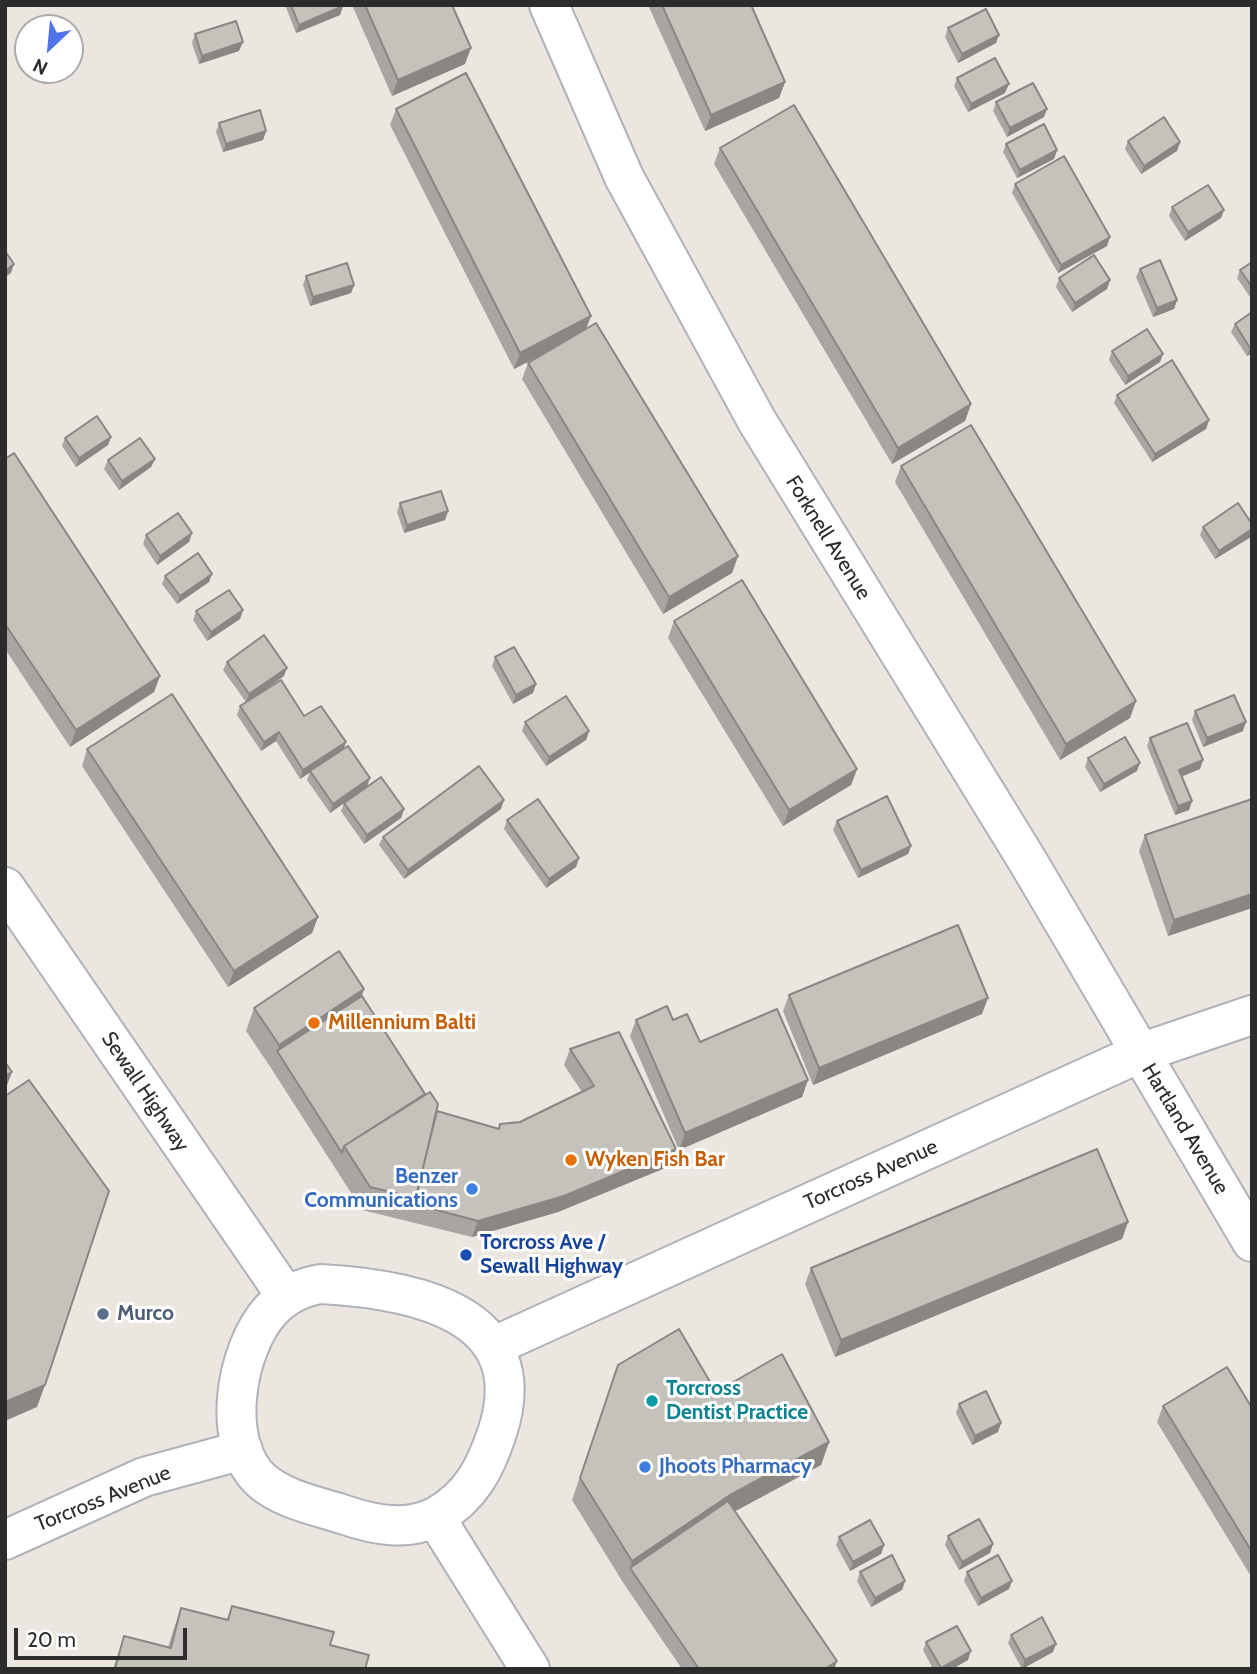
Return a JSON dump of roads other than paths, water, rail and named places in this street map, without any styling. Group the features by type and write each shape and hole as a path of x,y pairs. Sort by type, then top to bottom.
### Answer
{"street":[{"name":"Forknell Avenue","path":"549,5 624,177 757,421 1021,849 1140,1053"},
{"name":"Sewall Highway","path":"5,887 286,1296"},
{"name":"Torcross Avenue","path":"495,1346 1140,1053 1252,1015"},
{"name":"Hartland Avenue","path":"1140,1053 1252,1242"},
{"path":"321,1284 346,1285 433,1303 476,1326 495,1346 505,1369 506,1392 491,1451 479,1478 465,1496 435,1517 391,1526 368,1522 293,1498 262,1480 243,1450 236,1424 235,1402 258,1327 286,1296 302,1287 321,1284"},
{"name":"Torcross Avenue","path":"5,1540 144,1477 243,1450"},
{"path":"435,1517 530,1669"}],"place":[{"name":"Millennium Balti","path":"314,1023"},
{"name":"Wyken Fish Bar","path":"571,1160"},
{"name":"Benzer Communications","path":"472,1189"},
{"name":"Torcross Ave / Sewall Highway","path":"466,1255"},
{"name":"Murco","path":"103,1314"},
{"name":"Torcross Dentist Practice","path":"652,1401"},
{"name":"Jhoots Pharmacy","path":"645,1467"}]}
